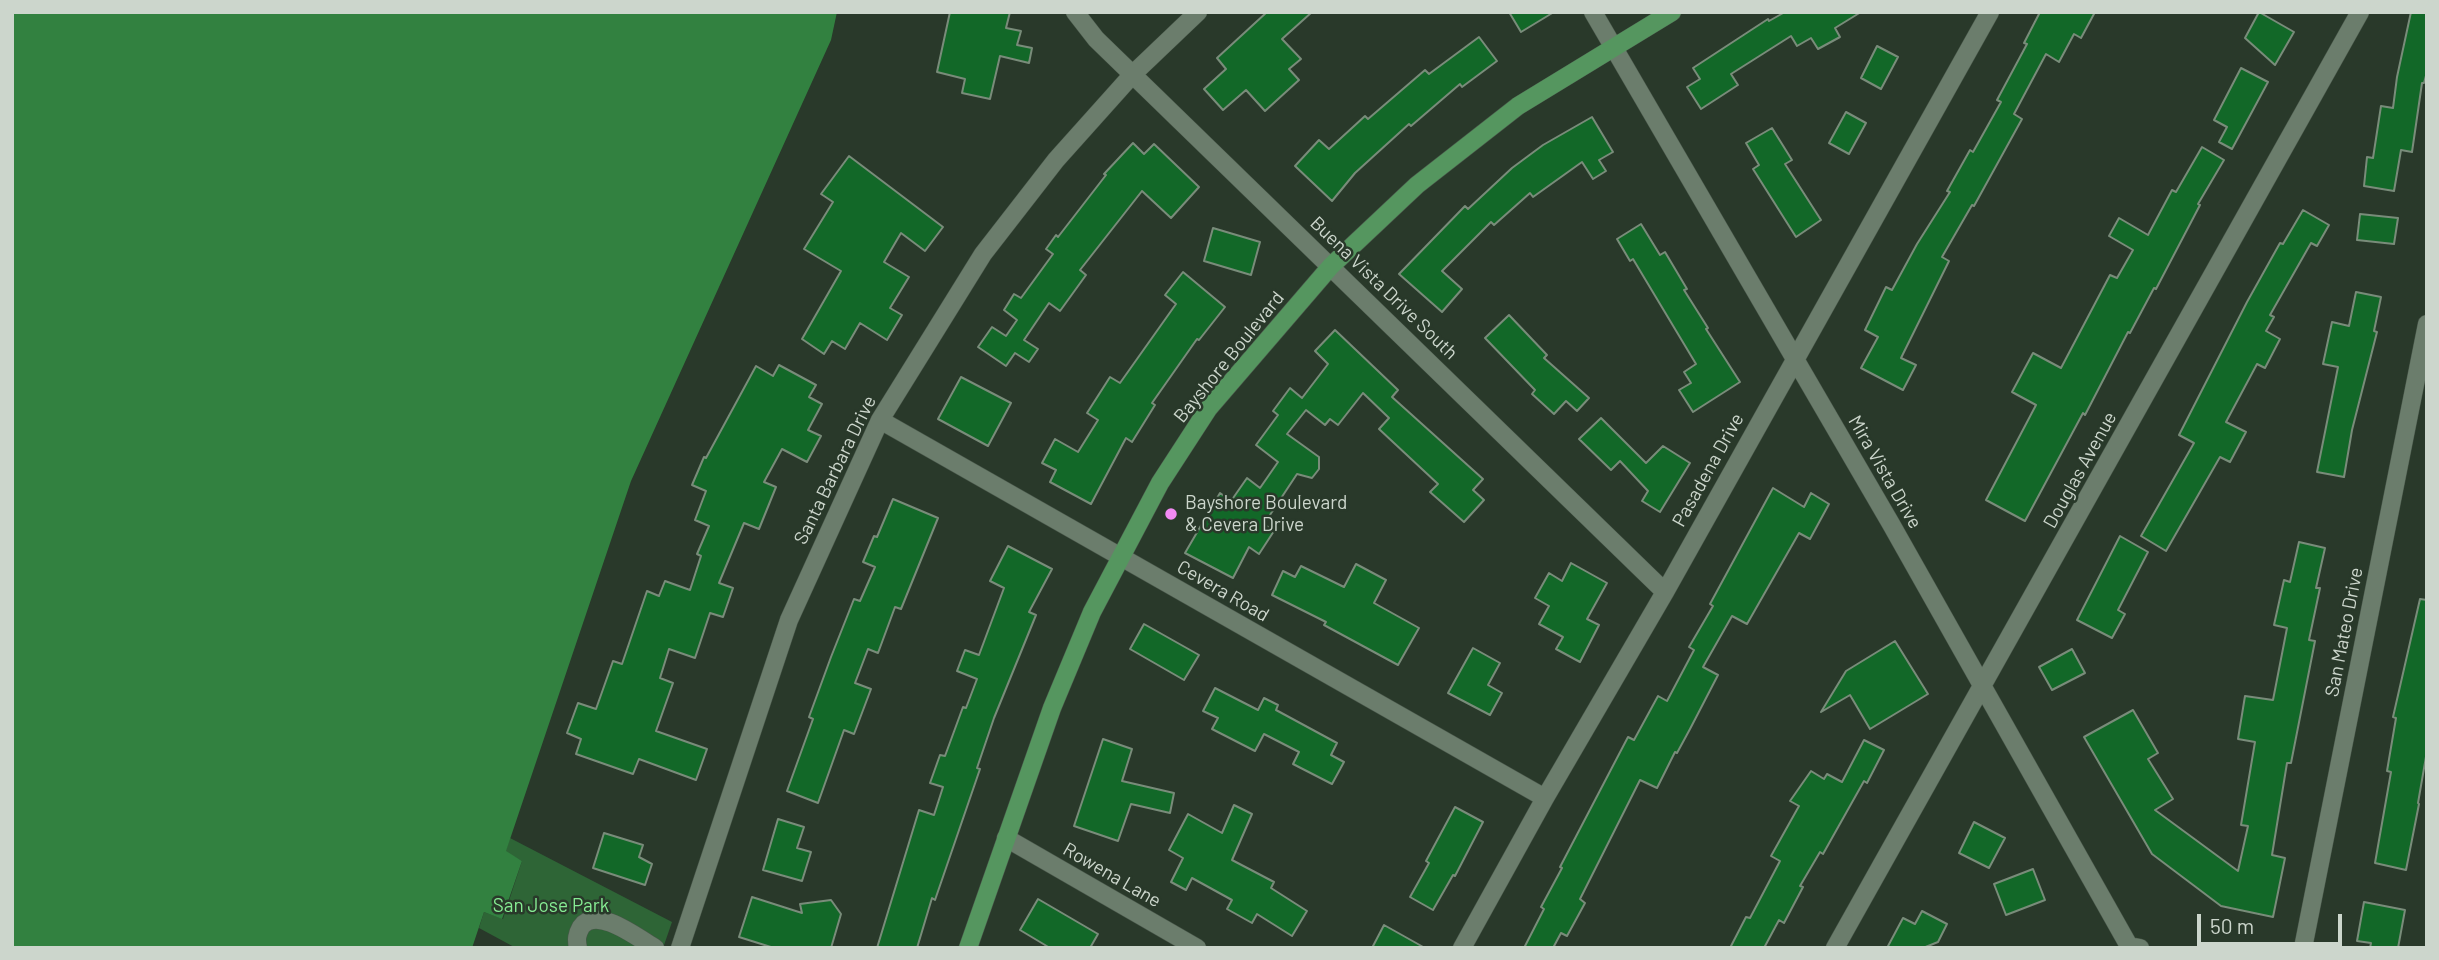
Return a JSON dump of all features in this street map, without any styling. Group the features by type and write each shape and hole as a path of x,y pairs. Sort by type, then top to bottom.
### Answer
{"main road":[{"name":"Bayshore Boulevard","path":"968,948 1070,662 1092,612 1160,483 1208,409 1331,266 1417,185 1508,114 1672,12"}],"street":[{"name":"Buena Vista Drive South","path":"1076,12 1096,39 1665,592"},
{"name":"Santa Barbara Drive","path":"680,948 789,620 880,420 983,254 1056,160 1133,74 1198,12"},
{"name":"Mira Vista Drive","path":"1593,12 2132,947"},
{"name":"Pasadena Drive","path":"1462,948 1990,12"},
{"name":"Douglas Avenue","path":"1835,948 2360,12"},
{"name":"San Mateo Drive","path":"2303,948 2427,324"},
{"name":"Cevera Road","path":"880,420 1545,797"},
{"name":"Rowena Lane","path":"1006,838 1197,948"},
{"path":"578,948 577,933 585,922 595,918 607,921 655,948"}],"green space":[{"name":"San Jose Park","path":"510,838 672,922 663,948 516,948 479,928 484,912 503,919 522,861 505,852"}],"shaded area":[{"path":"12,12 837,12 831,40 631,481 506,851 522,861 502,919 484,912 472,948 12,948"}],"building":[{"path":"950,12 1010,12 1006,28 1021,31 1017,45 1032,48 1029,63 1000,56 990,99 962,93 965,79 937,72"},
{"path":"1267,12 1312,12 1282,39 1301,59 1289,69 1299,80 1265,111 1246,90 1223,110 1204,89 1226,69 1217,58"},
{"path":"1509,12 1554,12 1521,32"},
{"path":"1785,12 1861,12 1835,28 1840,37 1818,49 1811,38 1797,46 1791,36 1731,74 1738,85 1701,109 1687,87 1700,79 1693,68 1768,19 1769,21"},
{"path":"2040,12 2095,12 2081,38 2074,34 2059,62 2046,54 2014,114 2022,119 1974,206 1972,205 1942,257 1949,261 1901,358 1916,365 1903,390 1861,368 1878,337 1865,330 1886,287 1892,290 1950,192 1947,191 1970,150 1973,152 2001,102 1997,100 2027,44 2024,43"},
{"path":"2259,12 2294,32 2275,65 2245,38"},
{"path":"2411,12 2427,12 2427,72 2422,83 2412,152 2401,150 2394,191 2364,186 2367,157 2373,158 2381,106 2393,108"},
{"path":"1479,37 1497,61 1462,87 1460,84 1411,126 1409,124 1355,173 1332,201 1295,166 1319,140 1329,149 1365,116 1368,119 1425,70 1429,74"},
{"path":"1877,46 1898,57 1881,89 1861,78"},
{"path":"2241,68 2268,82 2232,149 2219,142 2227,127 2214,120"},
{"path":"1846,112 1866,123 1849,154 1829,143"},
{"path":"1592,117 1613,152 1599,160 1606,171 1593,179 1582,162 1533,197 1530,193 1494,225 1491,222 1442,271 1462,289 1442,312 1399,274 1465,206 1468,209 1512,168 1543,145"},
{"path":"1772,128 1792,160 1785,164 1821,220 1796,237 1753,169 1759,165 1746,143"},
{"path":"1133,143 1144,154 1154,144 1199,187 1171,218 1142,191 1080,270 1086,275 1060,311 1049,303 1024,340 1038,349 1029,362 1015,353 1006,366 978,347 992,327 1006,336 1017,320 1004,310 1014,294 1021,298 1053,254 1046,249 1056,235 1058,237 1106,175 1104,174"},
{"path":"2202,147 2224,160 2198,204 2200,205 2156,289 2154,288 2130,333 2128,332 2025,521 1986,500 2036,405 2012,392 2033,353 2061,368 2110,275 2117,278 2133,250 2109,236 2119,218 2148,235 2172,190 2176,192"},
{"path":"849,156 943,227 925,251 901,233 884,262 909,277 890,308 902,315 887,340 860,323 845,349 832,341 824,354 802,339 841,271 804,249 833,202 821,194"},
{"path":"2303,210 2329,225 2317,246 2311,243 2270,315 2274,317 2266,331 2280,339 2265,368 2257,364 2226,422 2246,432 2230,462 2220,457 2166,551 2141,536 2194,443 2179,435 2247,302 2280,243 2283,244"},
{"path":"2360,214 2398,218 2394,244 2357,240"},
{"path":"1641,224 1660,255 1665,252 1687,289 1684,290 1708,328 1706,329 1740,382 1693,412 1679,390 1691,383 1684,372 1696,364 1633,259 1630,261 1617,239"},
{"path":"1213,228 1260,242 1251,275 1204,261"},
{"path":"1183,272 1225,307 1199,340 1197,339 1152,403 1155,405 1132,442 1126,438 1091,504 1050,482 1056,470 1042,463 1055,439 1078,452 1098,420 1087,413 1110,377 1120,383 1176,304 1165,295"},
{"path":"2356,292 2381,297 2374,331 2377,332 2352,430 2344,477 2317,472 2338,367 2323,364 2332,322 2349,326"},
{"path":"1509,315 1547,355 1544,358 1589,398 1577,411 1566,401 1554,414 1532,394 1535,390 1485,338"},
{"path":"1335,330 1398,390 1392,397 1483,479 1473,490 1484,500 1464,522 1430,492 1438,484 1379,429 1389,418 1363,393 1338,425 1330,419 1325,425 1306,410 1287,434 1319,457 1319,469 1312,478 1297,474 1264,524 1274,531 1259,554 1249,547 1233,578 1185,553 1220,493 1231,501 1247,478 1260,488 1278,462 1256,445 1278,415 1273,411 1290,388 1302,398 1328,364 1315,351"},
{"path":"779,365 816,385 809,397 822,404 808,430 821,436 807,462 782,449 764,482 776,487 759,529 744,523 719,583 733,588 723,617 710,613 695,658 669,649 660,678 673,683 656,731 707,749 696,780 639,759 633,774 576,754 581,739 567,733 578,703 596,709 613,661 622,664 647,591 659,596 665,581 690,590 701,556 697,554 709,526 695,520 706,491 692,485 704,457 706,458 756,366 773,376"},
{"path":"961,377 1011,403 988,446 938,419"},
{"path":"1601,418 1646,463 1663,446 1690,463 1660,512 1642,501 1648,491 1620,461 1611,470 1579,439"},
{"path":"1773,488 1804,507 1811,493 1829,504 1810,539 1799,533 1747,624 1732,616 1703,667 1718,675 1657,788 1640,780 1580,899 1585,903 1567,936 1561,933 1553,948 1524,948 1544,909 1541,907 1562,868 1560,867 1628,737 1634,740 1658,696 1667,701 1694,650 1689,647 1713,606 1710,604"},
{"path":"893,499 938,518 901,609 895,607 878,653 868,649 855,683 871,689 854,734 844,730 818,803 787,791 813,719 809,717 831,657 854,599 860,601 875,567 863,562"},
{"path":"2120,536 2148,552 2118,610 2125,614 2112,638 2077,620"},
{"path":"2299,542 2325,548 2309,640 2315,641 2291,763 2287,763 2272,855 2285,858 2273,917 2221,906 2152,854 2084,737 2133,710 2158,753 2148,759 2173,799 2155,810 2238,871 2248,826 2241,825 2255,742 2238,739 2245,696 2273,700 2287,628 2274,625 2284,580 2290,582"},
{"path":"1008,546 1052,569 1029,612 1036,615 994,718 977,768 980,769 935,900 932,898 917,948 877,948 919,810 934,815 943,787 930,783 940,755 945,756 963,707 966,708 977,679 957,671 965,650 979,655 1004,588 990,581"},
{"path":"1571,563 1607,583 1587,619 1599,625 1580,662 1556,649 1563,637 1539,624 1549,606 1535,598 1549,573 1562,581"},
{"path":"1356,564 1386,580 1374,603 1419,628 1398,665 1324,625 1326,622 1272,595 1283,571 1295,577 1301,566 1344,587"},
{"path":"2420,599 2427,600 2427,751 2406,870 2375,863 2391,772 2387,771 2396,718 2393,717"},
{"path":"1144,624 1199,655 1184,680 1130,649"},
{"path":"1895,641 1928,694 1870,729 1850,695 1821,712 1846,671"},
{"path":"1473,648 1500,663 1488,685 1502,693 1490,715 1448,693"},
{"path":"2072,649 2085,673 2052,690 2039,667"},
{"path":"1215,688 1258,710 1264,698 1278,705 1276,710 1337,743 1331,755 1344,762 1332,784 1293,764 1299,752 1264,734 1255,751 1212,729 1218,718 1203,711"},
{"path":"1103,739 1132,749 1122,781 1174,793 1170,813 1131,804 1118,841 1074,826"},
{"path":"1864,740 1884,750 1867,783 1864,781 1823,854 1820,852 1800,886 1803,887 1784,923 1779,920 1764,948 1730,948 1746,917 1750,918 1780,861 1771,856 1799,806 1790,801 1811,771 1824,779 1827,774 1842,782"},
{"path":"1234,805 1252,814 1232,860 1274,882 1271,888 1307,911 1292,936 1257,914 1252,923 1227,909 1232,900 1192,878 1186,890 1171,882 1183,858 1169,850 1188,814 1222,833"},
{"path":"1455,807 1483,822 1455,876 1453,875 1433,910 1410,897"},
{"path":"778,819 804,827 797,848 811,852 802,881 763,870"},
{"path":"1974,822 2005,838 1989,868 1959,853"},
{"path":"604,833 643,845 639,857 652,864 645,885 593,868"},
{"path":"2033,869 2045,900 2006,915 1994,884"},
{"path":"752,897 802,913 800,904 831,900 841,914 831,948 774,948 739,937"},
{"path":"1038,899 1098,934 1090,948 1050,948 1020,930"},
{"path":"2364,902 2405,910 2398,948 2370,948 2371,943 2357,941"},
{"path":"1922,911 1947,924 1938,942 1923,948 1887,948 1903,918 1915,924"},
{"path":"1384,925 1425,948 1372,948"}],"place":[{"name":"Bayshore Boulevard & Cevera Drive","path":"1171,514"}]}
